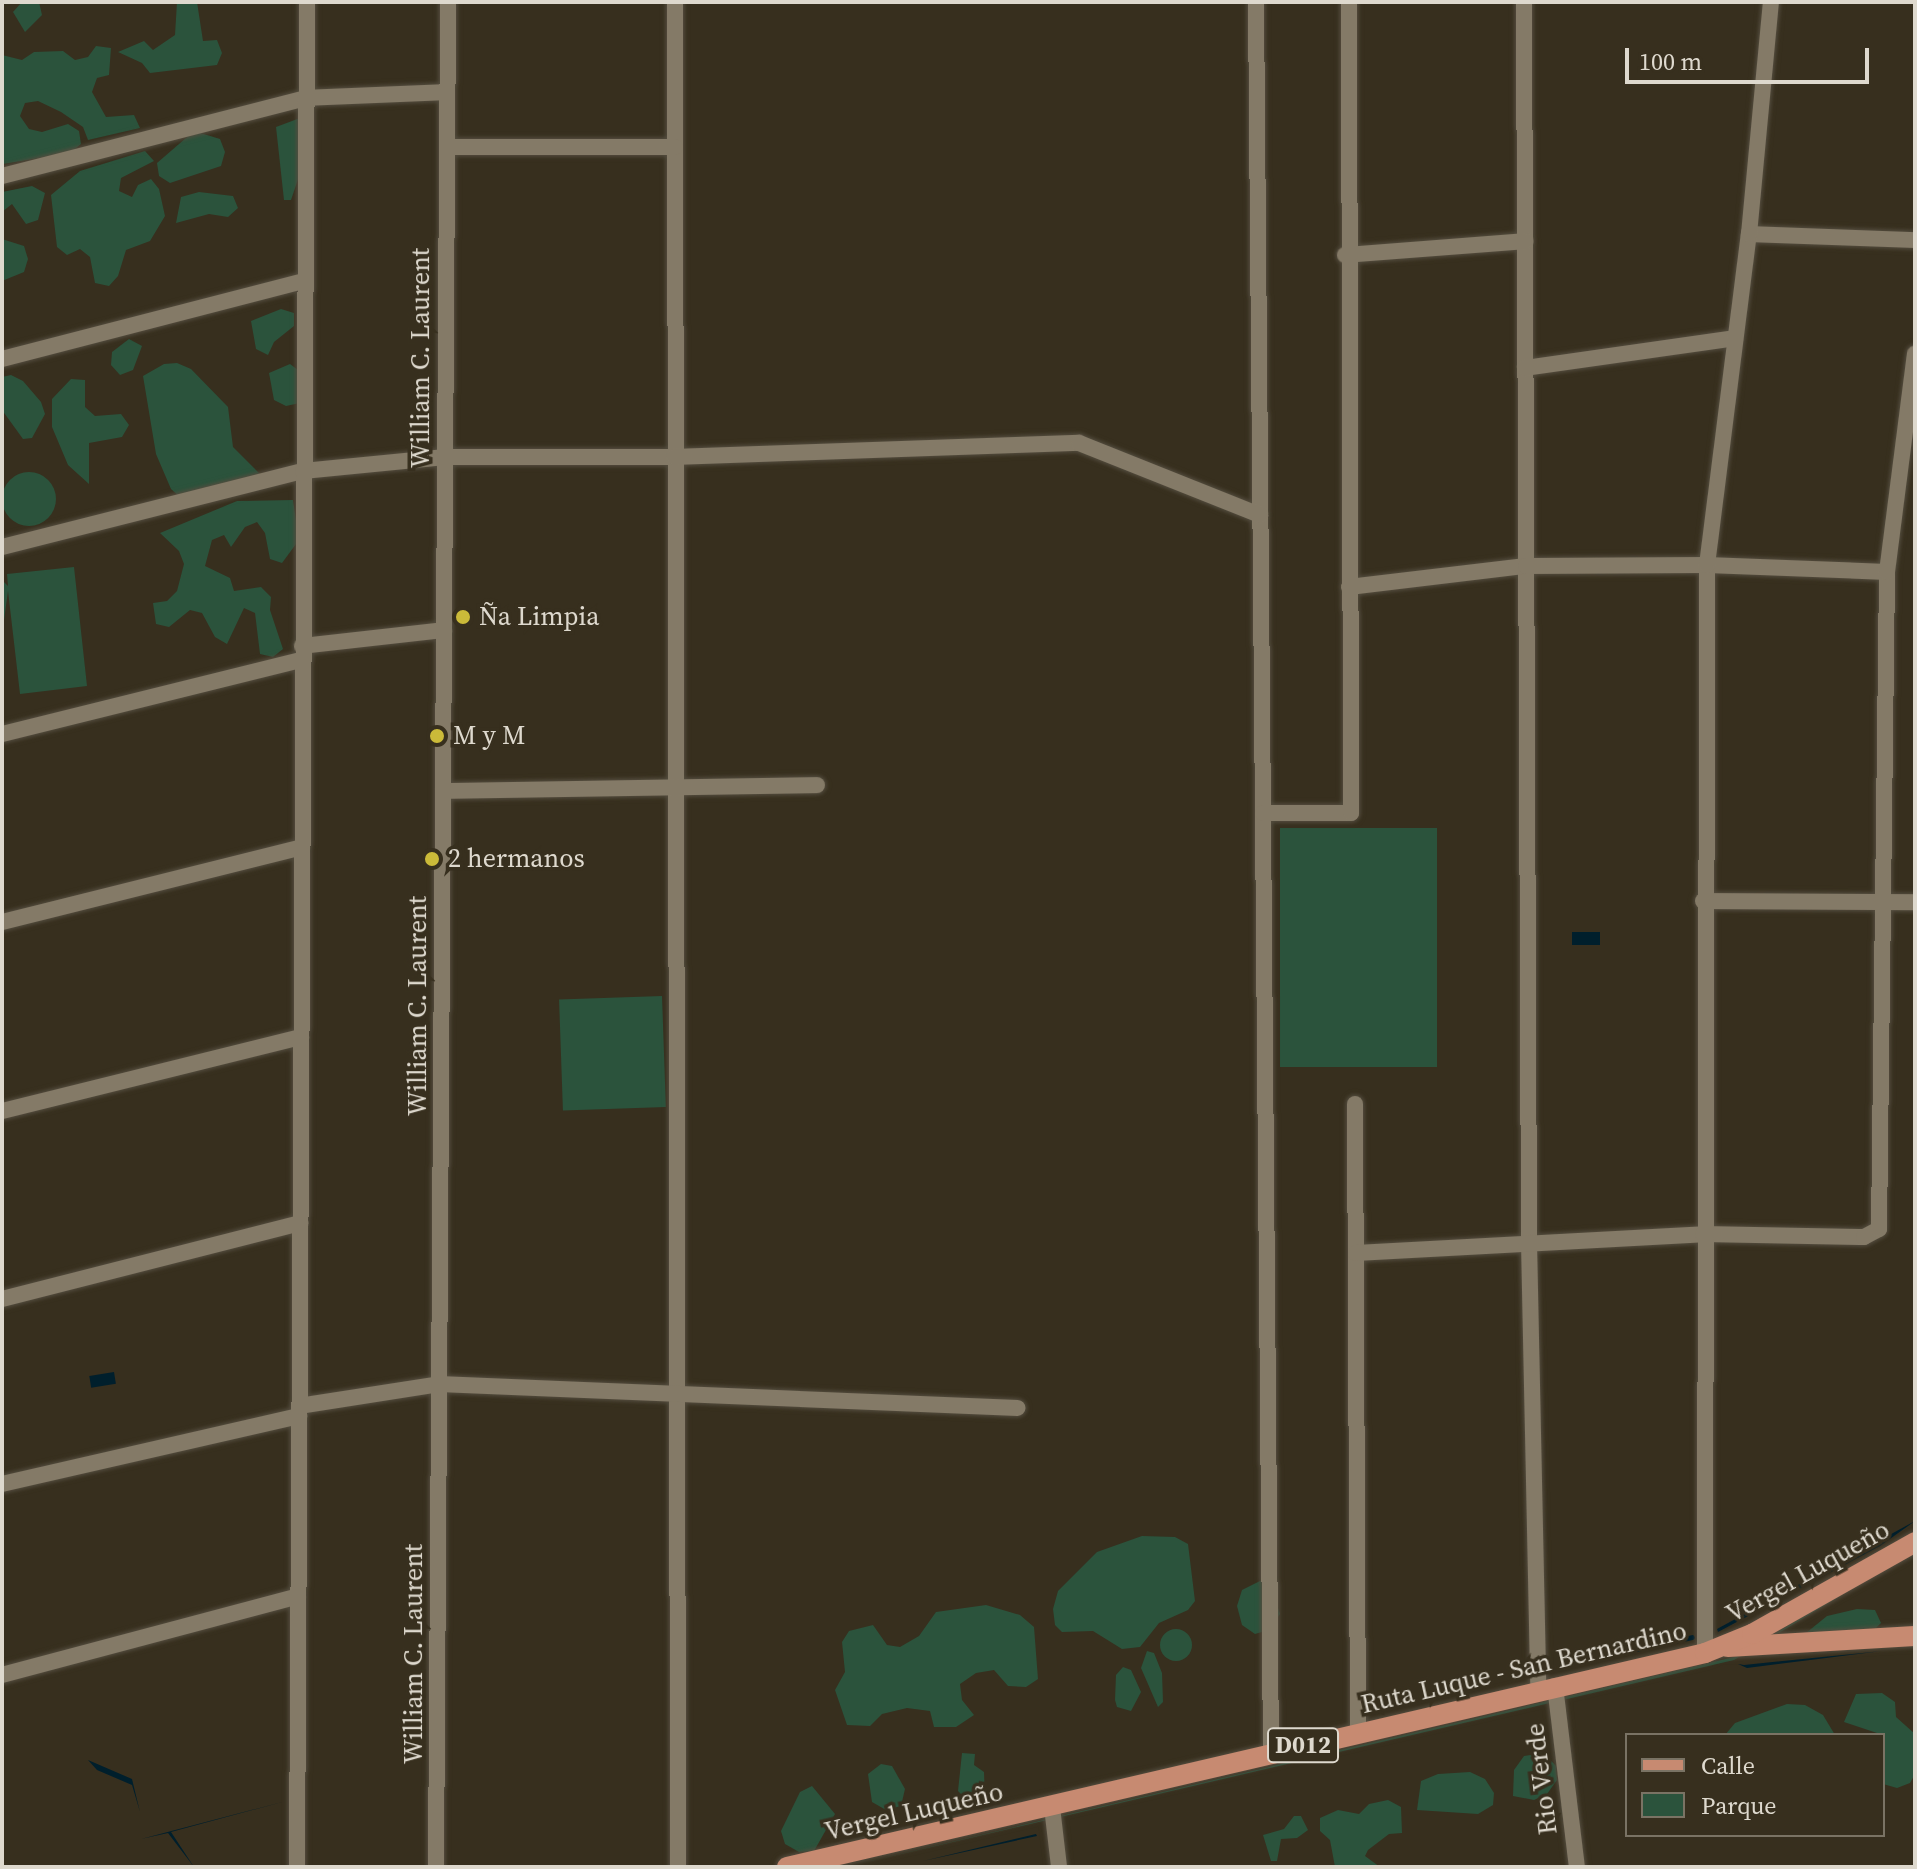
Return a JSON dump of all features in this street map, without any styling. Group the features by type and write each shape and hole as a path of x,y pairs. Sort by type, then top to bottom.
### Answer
{"main road":[{"name":"Vergel Luqueño","path":"1727,1646 1915,1542"},
{"path":"1727,1646 1915,1636"},
{"name":"Ruta Luque - San Bernardino","path":"1052,1807 1727,1646"},
{"name":"Vergel Luqueño","path":"787,1867 1052,1807"}],"street":[{"path":"297,1867 307,2"},
{"name":"William C. Laurent","path":"436,1867 448,2"},
{"path":"675,2 678,1867"},
{"path":"1256,2 1271,1753"},
{"path":"1263,813 1351,813 1345,255 1349,2"},
{"name":"Rio Verde","path":"1524,2 1529,1242 1546,1687 1577,1867"},
{"path":"1705,1653 1703,901 1707,565 1749,234 1771,2"},
{"path":"2,176 305,98 447,92"},
{"path":"447,147 675,147"},
{"path":"1749,234 1915,240"},
{"path":"1345,255 1525,241"},
{"path":"2,359 304,281"},
{"path":"1525,368 1735,338"},
{"path":"1356,1253 1703,1234 1864,1237 1879,1229 1880,902 1887,572 1915,354"},
{"path":"2,547 303,471 445,457 674,457 1079,443 1260,515"},
{"path":"1349,587 1526,566 1707,565 1887,572"},
{"path":"2,734 302,653 444,630"},
{"path":"443,791 817,785"},
{"path":"2,922 302,847"},
{"path":"1703,901 1915,902"},
{"path":"2,1111 301,1037"},
{"path":"1355,1104 1358,1732"},
{"path":"2,1299 300,1223"},
{"path":"2,1484 299,1411 439,1384 1018,1408"},
{"path":"2,1675 298,1596"},
{"path":"1052,1807 1059,1867"}],"green space":[{"path":"22,2 39,2 42,15 25,32 13,12"},
{"path":"177,2 197,2 203,41 217,40 222,53 217,65 150,73 142,63 118,52 144,41 153,50 175,35"},
{"path":"96,46 111,48 109,75 97,78 92,92 106,117 134,115 140,128 88,140 83,127 61,112 38,101 25,103 20,116 29,129 42,132 68,124 79,131 81,144 70,153 3,164 2,55 22,60 34,52 63,51 75,60 88,57"},
{"path":"300,118 309,147 291,200 284,200 276,127"},
{"path":"194,131 220,139 225,152 221,166 170,183 159,176 157,163"},
{"path":"145,151 154,161 121,178 119,191 132,197 138,185 151,179 159,189 165,216 150,241 126,250 118,276 109,286 95,283 90,257 80,249 67,255 57,247 51,195 80,171"},
{"path":"32,186 45,193 38,220 26,224 12,204 2,212 2,192"},
{"path":"199,192 233,196 238,208 228,217 209,214 176,223 181,197"},
{"path":"2,239 24,246 28,259 24,272 2,281"},
{"path":"281,309 294,313 294,326 274,342 268,355 256,349 251,321"},
{"path":"129,339 142,346 133,370 120,375 111,365 112,352"},
{"path":"177,363 191,369 228,407 233,447 261,475 182,499 171,489 156,454 143,376 164,364"},
{"path":"290,364 302,373 300,403 286,406 274,400 269,373"},
{"path":"11,375 23,381 41,402 45,414 32,438 23,439 2,410 2,377"},
{"path":"71,379 85,380 85,407 95,416 121,414 129,425 122,437 89,443 89,484 68,465 52,427 52,399"},
{"path":"29,472 48,480 56,499 48,518 29,526 10,518 2,499 10,480"},
{"path":"293,500 299,540 282,563 270,559 265,533 257,522 245,527 231,547 224,535 212,540 205,566 230,578 234,591 261,587 271,597 270,610 283,649 273,657 260,654 255,613 244,608 227,644 215,637 202,613 190,610 169,627 156,624 153,603 167,601 177,591 184,564 179,551 160,533 237,501"},
{"path":"74,567 87,686 20,694 8,591 2,635 2,580 8,586 7,574"},
{"path":"1280,828 1437,828 1437,1067 1280,1067"},
{"path":"662,996 666,1107 563,1111 559,1000"},
{"path":"1142,1536 1175,1537 1188,1544 1195,1601 1188,1610 1159,1623 1140,1647 1122,1649 1093,1631 1062,1632 1055,1625 1053,1609 1058,1591 1097,1552"},
{"path":"1915,1551 1734,1660 845,1867 1734,1657"},
{"path":"1268,1577 1280,1614 1269,1630 1255,1634 1242,1625 1237,1606 1242,1590"},
{"path":"986,1605 1020,1615 1034,1627 1038,1679 1026,1687 1008,1686 994,1670 976,1673 960,1684 962,1700 974,1715 956,1727 934,1727 930,1711 907,1708 882,1714 870,1726 847,1725 835,1690 845,1672 842,1642 849,1631 873,1625 887,1645 900,1647 919,1636 936,1612"},
{"path":"1857,1609 1875,1610 1881,1623 1876,1628 1806,1633 1827,1616"},
{"path":"1176,1629 1187,1634 1192,1645 1187,1656 1176,1661 1165,1656 1160,1645 1165,1634"},
{"path":"1147,1651 1154,1653 1162,1673 1163,1702 1158,1707 1141,1668"},
{"path":"1123,1667 1131,1670 1141,1692 1131,1711 1117,1707 1115,1700 1116,1675"},
{"path":"1882,1693 1895,1702 1896,1717 1915,1734 1915,1774 1910,1783 1897,1788 1885,1785 1885,1733 1844,1722 1856,1694"},
{"path":"1787,1704 1805,1705 1823,1715 1834,1733 1727,1733 1735,1723"},
{"path":"962,1753 975,1754 974,1765 984,1772 985,1798 966,1799 958,1791"},
{"path":"1544,1753 1556,1766 1557,1780 1547,1794 1534,1800 1513,1796 1514,1770 1524,1756"},
{"path":"881,1764 892,1766 905,1789 901,1806 886,1810 872,1802 868,1774"},
{"path":"1470,1772 1485,1779 1494,1793 1493,1805 1478,1814 1417,1810 1421,1781 1438,1774"},
{"path":"812,1786 835,1814 814,1851 799,1852 785,1844 781,1831 800,1792"},
{"path":"1388,1800 1401,1807 1402,1833 1389,1834 1368,1850 1365,1856 1380,1867 1335,1867 1330,1840 1320,1831 1320,1818 1338,1810 1359,1814 1369,1804"},
{"path":"1294,1816 1301,1816 1308,1830 1297,1838 1281,1839 1277,1861 1271,1861 1263,1835 1284,1829"}],"water":[{"path":"1572,932 1600,932 1600,945 1572,945"},
{"path":"114,1372 116,1384 91,1388 89,1376"},
{"path":"1915,1521 1880,1546 1718,1632 1717,1629"},
{"path":"1882,1651 1747,1668 1738,1664 1744,1665"},
{"path":"88,1760 132,1779 140,1812 132,1785 97,1770"},
{"path":"286,1801 171,1832 194,1867 168,1833 141,1839"},
{"path":"1036,1834 1037,1836 923,1861"}],"waterway":[{"path":"1637,1649 1692,1637"}],"place":[{"name":"Ña Limpia","path":"463,617"},
{"name":"M y M","path":"437,736"},
{"name":"2 hermanos","path":"432,859"}]}
